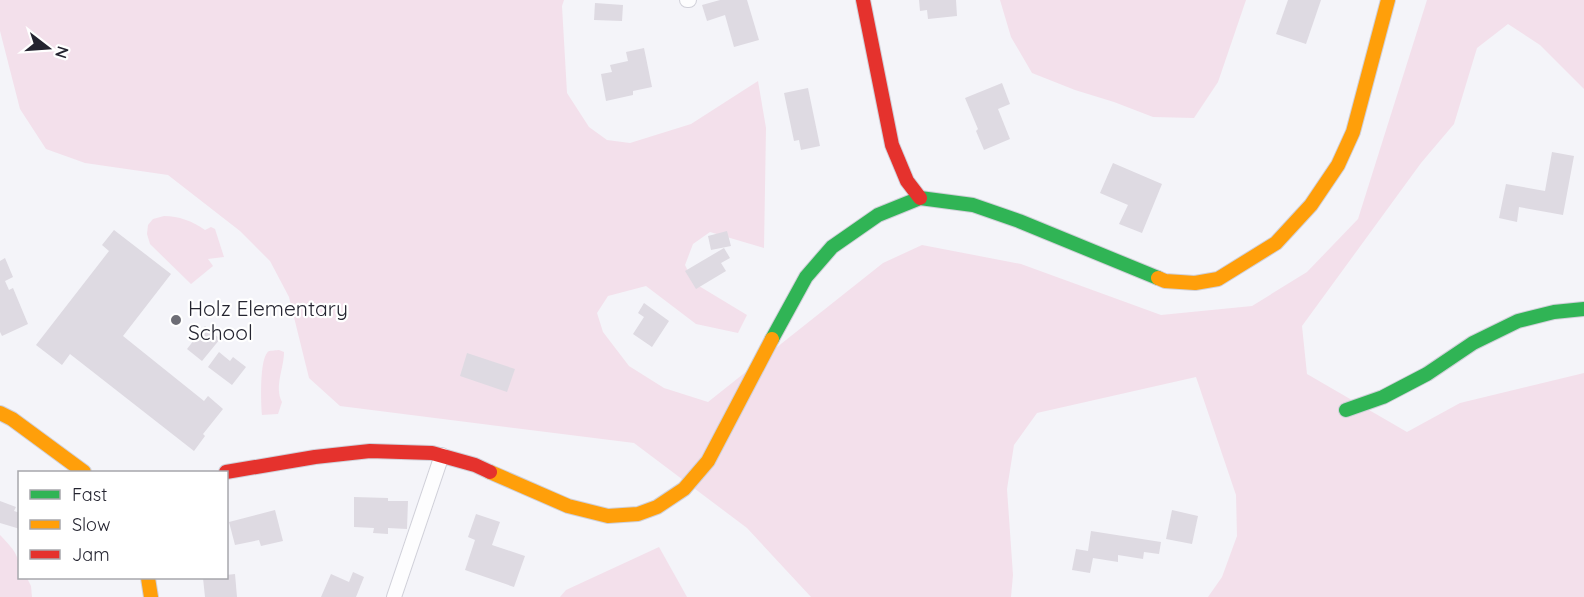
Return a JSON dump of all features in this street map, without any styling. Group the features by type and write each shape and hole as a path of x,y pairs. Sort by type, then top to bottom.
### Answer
{"street":[{"path":"863,0 892,145 907,181 920,198"},
{"path":"228,471 370,451 442,455 475,465 568,506 608,516 638,514 657,507 684,489 708,461 792,299 806,277 832,247 878,215 920,198 973,205 1019,221 1165,281 1196,283 1218,279 1276,243 1311,205 1338,165 1353,132 1388,0"},
{"path":"1346,410 1383,397 1427,374 1473,343 1518,321 1554,312 1584,309"},
{"path":"0,413 12,419 83,471"},
{"path":"394,597 442,455"},
{"path":"148,579 151,597"}],"shaded area":[{"path":"0,0 564,0 562,6 567,93 589,127 607,140 630,143 691,124 758,81 766,128 764,248 710,232 693,244 685,265 694,283 747,315 738,333 696,324 646,286 608,296 597,313 603,332 629,366 664,388 708,402 883,263 922,245 1021,264 1161,315 1252,306 1307,272 1358,219 1427,0 1584,0 1584,89 1540,45 1508,24 1477,48 1454,124 1421,163 1302,326 1307,374 1407,432 1460,403 1584,373 1584,597 1208,597 1222,577 1237,536 1236,495 1196,377 1037,413 1014,445 1007,489 1013,575 1011,597 811,597 747,528 634,443 340,406 309,378 289,297 270,261 240,231 168,175 85,163 46,149 20,109 0,31"},
{"path":"1000,0 1246,0 1218,82 1194,118 1153,117 1032,73 1011,37"},
{"path":"164,216 185,220 205,230 211,227 215,229 224,257 208,259 213,266 191,284 150,244 147,234 148,225 153,219"},
{"path":"269,351 284,352 279,384 282,402 278,414 262,415 261,381 264,362"},
{"path":"0,535 16,554 18,579 28,579 32,597 0,597"},
{"path":"659,547 687,597 560,597 566,590"}],"building":[{"path":"720,0 747,0 759,40 734,47 725,15 707,21 702,5"},
{"path":"919,0 956,0 957,16 928,19 927,10 920,11"},
{"path":"1288,0 1321,0 1306,44 1276,34"},
{"path":"595,3 623,5 622,21 594,20"},
{"path":"644,48 652,87 633,91 633,95 606,101 601,74 612,72 610,65 628,61 626,52"},
{"path":"1002,83 1010,104 998,109 1010,139 984,150 965,98"},
{"path":"808,88 820,146 801,150 799,140 794,141 784,93"},
{"path":"1552,152 1574,156 1563,215 1519,207 1517,222 1499,218 1506,184 1545,191"},
{"path":"1113,163 1162,184 1142,233 1119,224 1128,205 1100,193"},
{"path":"114,230 171,274 123,336 204,401 208,396 223,409 203,434 205,436 194,451 70,354 62,365 36,345 109,251 102,245"},
{"path":"727,231 731,246 711,250 708,236"},
{"path":"724,248 730,258 721,263 726,271 696,289 685,271"},
{"path":"5,258 13,277 5,281 9,290 13,288 28,324 2,336 0,332 0,261"},
{"path":"644,303 669,321 652,347 633,334 644,317 638,313"},
{"path":"205,326 220,339 202,361 187,349"},
{"path":"219,352 230,361 233,357 246,367 232,385 208,367"},
{"path":"467,353 515,369 507,392 460,376"},
{"path":"354,497 408,501 407,529 388,528 388,534 373,533 374,528 354,527"},
{"path":"0,501 16,507 14,511 18,512 18,528 0,523"},
{"path":"275,510 283,541 261,546 259,540 235,545 229,522"},
{"path":"1172,510 1198,516 1192,544 1166,539"},
{"path":"476,514 500,522 492,545 525,556 514,587 465,570 475,540 468,537"},
{"path":"1091,531 1161,542 1159,554 1144,552 1143,559 1118,555 1118,562 1093,558 1090,573 1072,570 1076,549 1088,551"},
{"path":"353,572 364,577 356,597 321,597 331,574 349,582"},
{"path":"235,574 237,597 205,597 203,579 228,579 228,575"}],"traffic: fast":[{"path":"772,339 806,277 832,247 878,215 920,198 973,205 1019,221 1158,278"},
{"path":"1346,410 1383,397 1427,374 1473,343 1518,321 1554,312 1584,309"}],"traffic: slow":[{"path":"1158,278 1165,281 1195,283 1218,279 1276,243 1311,205 1338,165 1353,132 1388,0"},
{"path":"490,472 568,506 608,516 638,514 657,507 684,489 708,461 772,339"},
{"path":"0,413 12,419 83,471"},
{"path":"148,579 151,597"}],"traffic: jam":[{"path":"863,0 892,145 907,181 920,198"},
{"path":"228,472 315,457 370,451 432,453 475,465 490,472"}],"place":[{"name":"Holz Elementary School","path":"176,320"}]}
